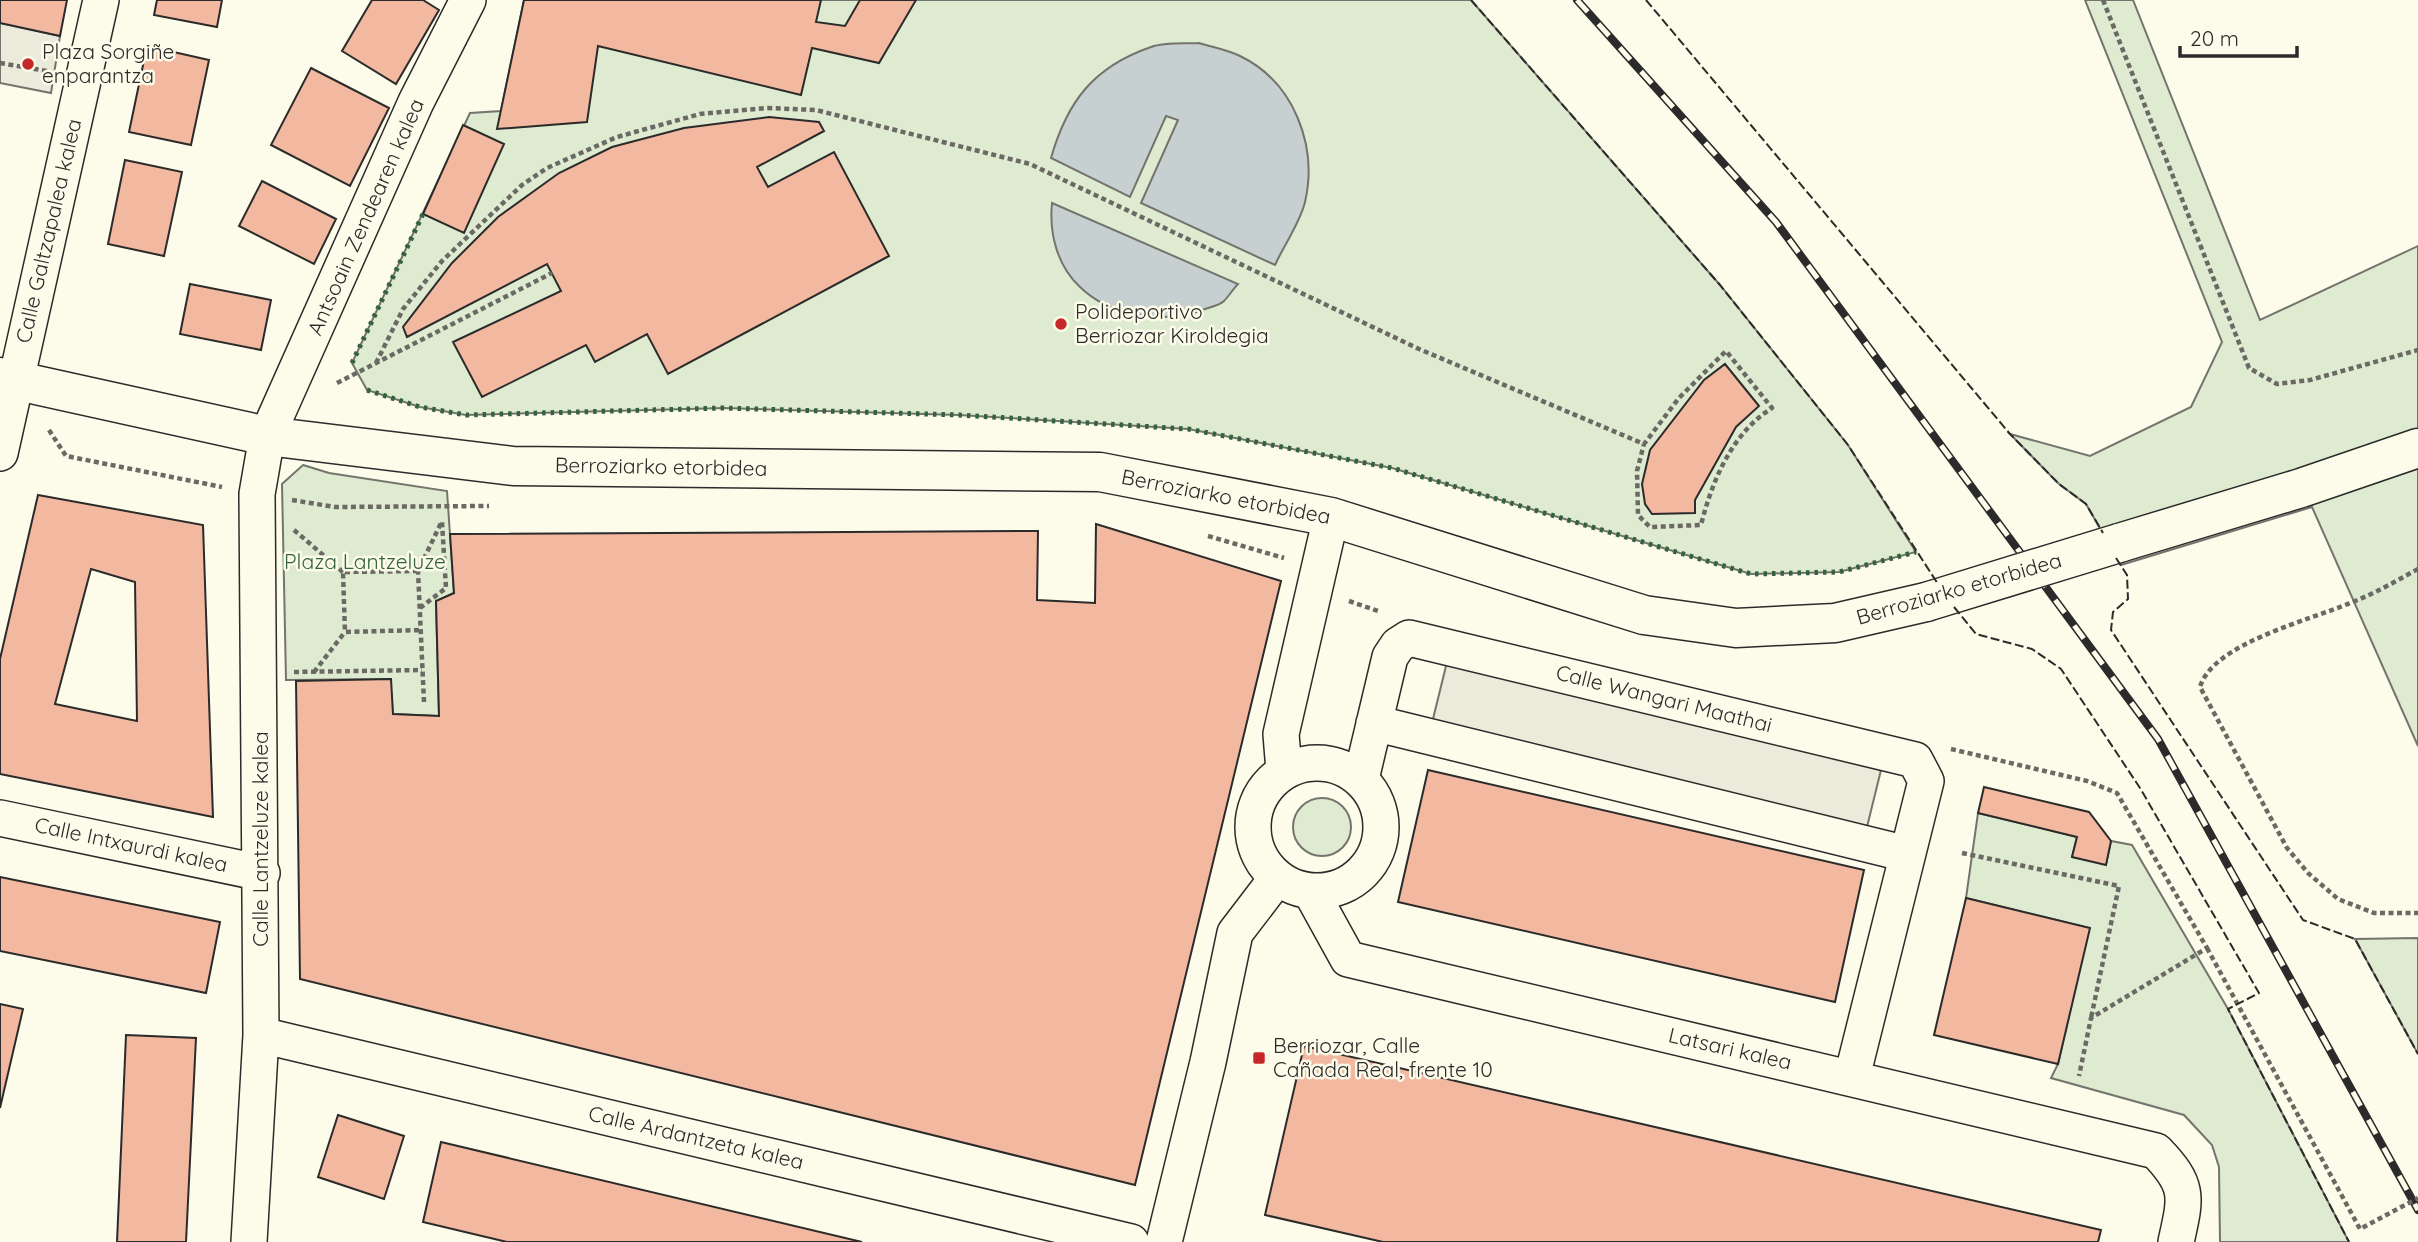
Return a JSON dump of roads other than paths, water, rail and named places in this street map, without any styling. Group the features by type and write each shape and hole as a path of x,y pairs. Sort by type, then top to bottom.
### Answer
{"street":[{"name":"Calle Galtzapalea kalea","path":"0,453 8,379 101,0"},
{"name":"Antsoain Zendearen kalea","path":"267,436 416,102 468,0"},
{"name":"Berroziarko etorbidea","path":"8,379 267,436 513,466 1100,472 1331,517 1644,615 1723,626 1835,623 1926,602 2301,488 2418,448"},
{"name":"Calle Lantzeluze kalea","path":"249,1242 261,1035 262,873 257,494 267,436"},
{"path":"1284,771 1281,734 1331,517"},
{"name":"Calle Wangari Maathai","path":"1361,779 1390,657 1398,645 1409,638 1915,760 1926,781 1852,1077"},
{"path":"1374,723 1906,854"},
{"path":"1323,763 1343,768 1361,779 1373,795 1381,813 1382,834 1377,854 1366,871 1350,884 1331,891 1311,892 1293,888 1277,878 1263,863 1255,844 1252,823 1257,803 1268,785 1284,771 1303,764 1323,763"},
{"name":"Calle Intxaurdi kalea","path":"0,818 262,873"},
{"path":"1164,1242 1208,1062 1235,933 1277,878"},
{"name":"Latsari kalea","path":"1311,892 1348,959 2125,1141 2156,1151 2177,1174 2185,1202 2176,1242"},
{"name":"Calle Ardantzeta kalea","path":"261,1035 1131,1242"}],"railway":[{"path":"1577,0 1776,222 2158,739 2418,1210"}],"place":[{"name":"Plaza Sorgiñe enparantza","path":"28,64"},
{"name":"Polideportivo Berriozar Kiroldegia","path":"1061,324"},
{"name":"Berriozar, Calle Cañada Real, frente 10","path":"1259,1058"}],"park label":[{"name":"Plaza Lantzeluze","path":"365,562"}]}
